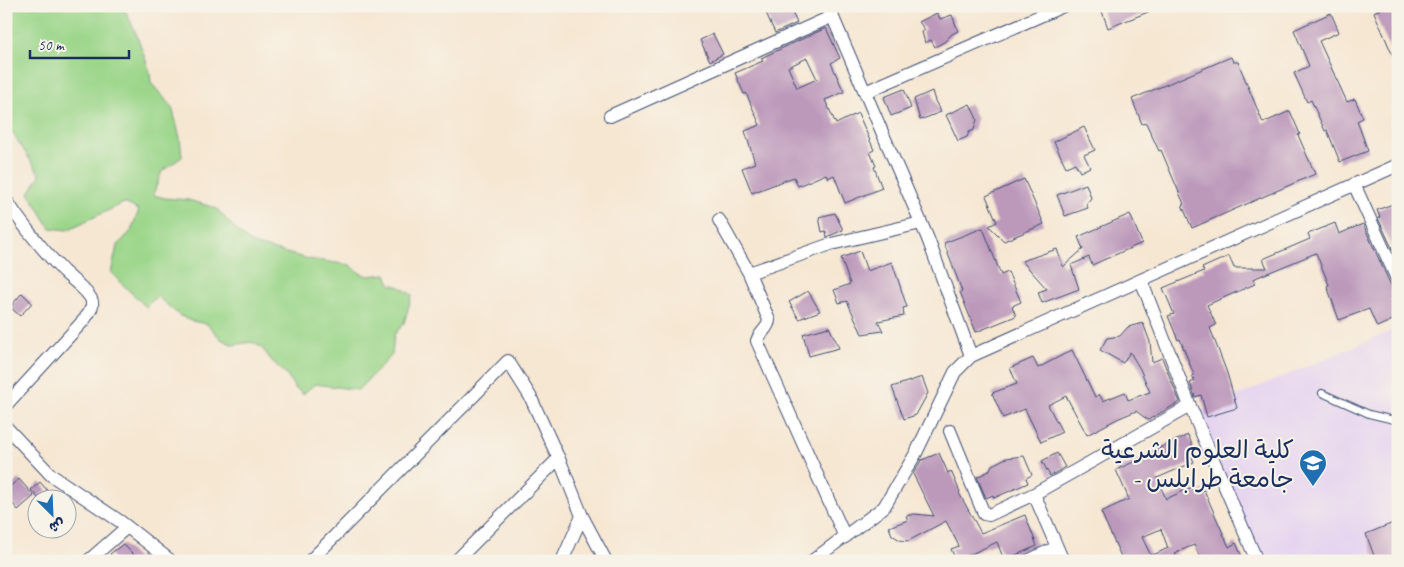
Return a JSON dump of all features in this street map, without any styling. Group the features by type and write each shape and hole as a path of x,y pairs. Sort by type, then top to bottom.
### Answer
{"street":[{"path":"865,92 1063,6"},
{"path":"610,116 831,11 921,223 970,356"},
{"path":"815,560 884,507 916,453 955,372 970,356 1398,165"},
{"path":"1354,184 1398,281"},
{"path":"6,200 37,242 64,272 89,295 92,305 84,320 6,405"},
{"path":"719,220 749,274 770,322 757,341 845,537"},
{"path":"749,274 831,244 921,223"},
{"path":"1141,280 1190,406 1257,561"},
{"path":"310,561 508,361 530,396 559,458 582,516 606,561"},
{"path":"950,431 984,514 989,515 1034,494 1190,406"},
{"path":"6,427 51,475 127,527 171,561"},
{"path":"456,561 559,458"},
{"path":"1034,494 1063,561"},
{"path":"562,561 582,516"},
{"path":"88,561 127,527"},
{"path":"1028,561 1057,547"}],"lane":[{"path":"1322,393 1368,414 1398,421"}],"shaded area":[{"name":"كلية العلوم الشرعية - جامعة طرابلس","path":"1398,328 1398,561 1261,561 1197,413"}],"green space":[{"path":"7,6 123,6 136,33 150,72 151,83 172,107 180,138 182,157 162,171 153,195 188,200 216,208 252,244 309,259 350,265 360,273 368,276 386,274 390,284 400,287 412,295 404,323 394,335 392,355 358,390 315,384 303,394 295,388 285,373 262,348 252,342 233,345 221,339 207,324 180,316 157,296 146,307 111,273 117,246 131,231 139,210 124,203 67,230 50,228 29,193 40,175 6,123"}],"building":[{"path":"763,6 789,6 797,23 775,33"},
{"path":"1100,6 1163,6 1108,28"},
{"path":"1387,6 1398,6 1398,68 1374,12"},
{"path":"937,13 940,19 952,15 958,31 935,47 931,40 925,43 922,32 925,30 919,22"},
{"path":"1331,13 1339,32 1319,41 1347,102 1355,99 1363,118 1357,121 1368,151 1340,162 1327,130 1325,131 1311,100 1307,102 1294,73 1309,66 1294,30"},
{"path":"826,28 840,58 831,63 844,92 825,100 836,124 858,113 874,150 870,152 882,188 845,203 834,175 828,178 826,174 798,186 794,177 752,193 742,168 755,163 745,131 760,125 735,73 763,61 761,58","holes":["807,58 817,79 797,88 788,67"]},
{"path":"713,34 723,54 710,61 700,40"},
{"path":"1231,57 1233,62 1238,62 1263,123 1290,111 1315,174 1192,228 1161,150 1159,151 1146,123 1142,124 1132,99"},
{"path":"904,89 911,108 891,116 884,97"},
{"path":"932,91 941,112 920,120 914,99"},
{"path":"970,104 977,119 974,130 969,132 967,137 958,141 946,115"},
{"path":"1084,127 1095,150 1084,155 1090,167 1080,172 1075,163 1066,167 1054,142"},
{"path":"1024,179 1044,224 1004,241 989,226 997,222 986,196"},
{"path":"1086,184 1091,198 1086,204 1088,208 1065,216 1057,195"},
{"path":"1398,202 1398,261 1378,218 1380,217 1377,210"},
{"path":"835,213 843,230 827,237 826,231 822,232 819,217"},
{"path":"1130,214 1142,243 1092,265 1089,257 1071,265 1079,289 1042,303 1038,292 1047,289 1022,261 1057,249 1063,267 1083,249 1078,237"},
{"path":"1335,223 1339,234 1363,224 1397,299 1390,302 1397,318 1377,327 1369,309 1339,320 1327,286 1329,285 1316,253 1253,279 1255,284 1207,305 1216,325 1210,328 1227,373 1237,408 1207,417 1201,395 1195,397 1190,383 1195,381 1192,376 1194,375 1180,339 1178,340 1168,316 1174,314 1163,288 1204,271 1202,268 1229,256 1234,268 1267,268 1263,259 1310,239 1308,234"},
{"path":"983,228 1001,275 1008,272 1021,302 1012,306 1016,316 976,332 960,292 962,291 944,243"},
{"path":"860,251 867,271 892,262 907,307 903,308 904,316 878,321 883,331 862,334 847,301 839,303 834,290 850,284 841,258"},
{"path":"808,291 820,311 799,319 789,302"},
{"path":"22,293 32,303 20,316 10,307"},
{"path":"1143,323 1150,342 1152,362 1162,358 1180,402 1148,420 1136,411 1087,435 1066,396 1048,405 1062,432 1041,442 1025,409 1003,418 992,393 1017,384 1010,368 1033,358 1038,368 1072,350 1095,397 1099,394 1103,401 1125,392 1128,400 1150,392 1130,352 1123,363 1100,350 1107,338 1120,336 1128,327"},
{"path":"829,327 839,348 809,356 803,334"},
{"path":"922,377 928,393 916,415 904,419 892,387"},
{"path":"1188,435 1194,449 1189,451 1194,462 1157,478 1166,499 1192,487 1195,493 1204,490 1229,547 1236,543 1244,561 1202,561 1194,545 1175,553 1178,561 1123,561 1101,512 1129,499 1116,470 1160,450 1159,448","holes":["1161,529 1168,548 1151,556 1142,537"]},
{"path":"939,453 948,473 951,471 959,493 981,533 1025,515 1037,546 1004,560 997,542 956,561 951,549 959,546 946,521 908,541 900,540 892,535 889,527 908,520 906,516 914,514 934,516 913,474 922,459"},
{"path":"1057,453 1065,467 1050,476 1042,461"},
{"path":"1024,456 1032,475 1026,478 1028,483 994,498 993,495 986,498 977,477 989,471 992,465 1006,458"},
{"path":"19,479 29,490 28,501 18,510 6,496 11,491 8,488"},
{"path":"40,482 47,490 31,490"},
{"path":"1398,521 1398,561 1376,561 1366,534"},
{"path":"123,544 140,561 115,561 110,554"}],"place":[{"name":"كلية العلوم الشرعية - جامعة طرابلس","path":"1313,487"}]}
